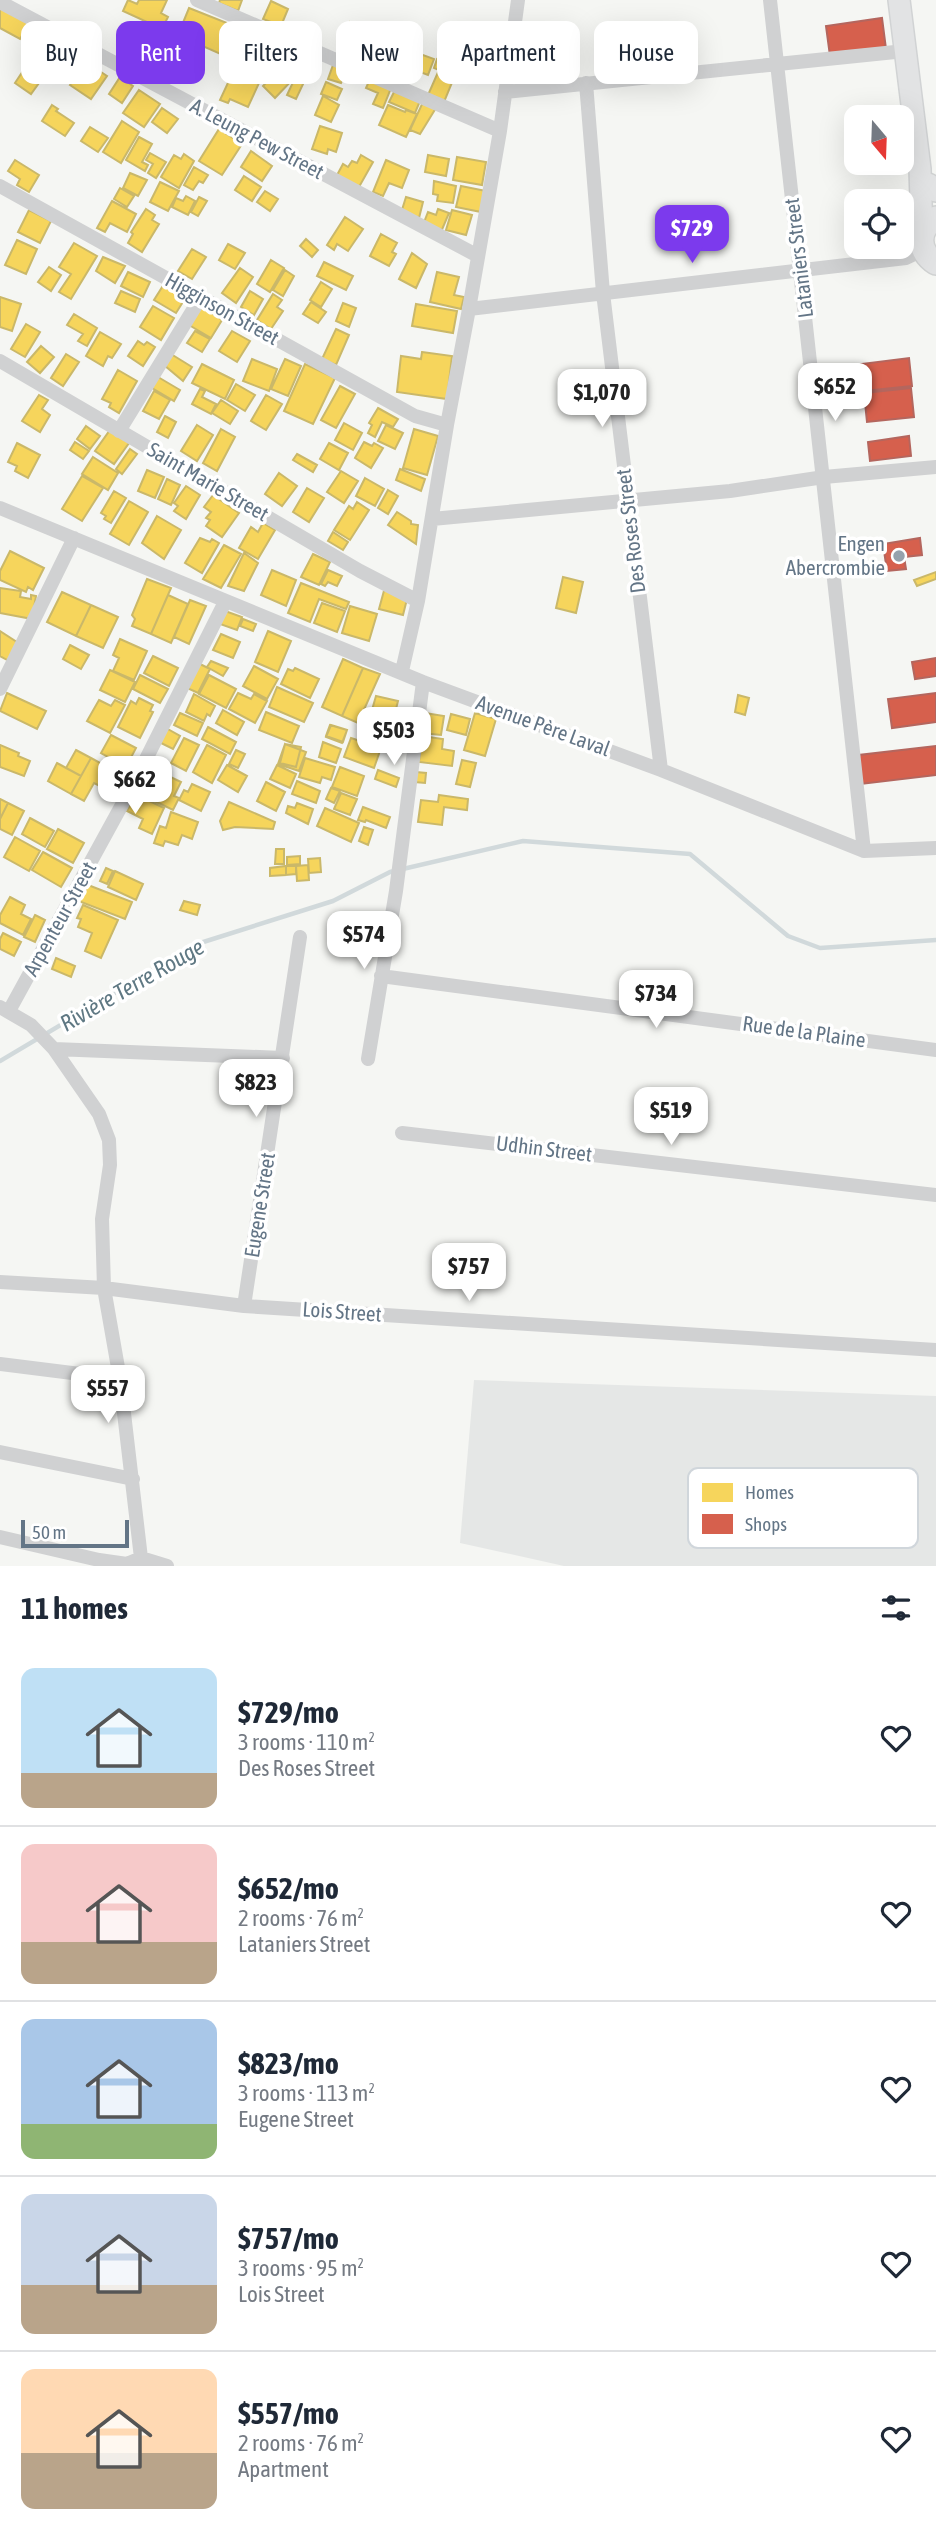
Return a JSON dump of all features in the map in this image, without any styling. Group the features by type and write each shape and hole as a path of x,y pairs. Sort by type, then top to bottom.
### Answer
{"main road":[{"path":"899,0 905,51 930,186 931,251"}],"street":[{"path":"197,0 500,131"},
{"path":"402,671 418,601 500,131 518,0"},
{"name":"Lataniers Street","path":"770,0 864,851"},
{"name":"A. Leung Pew Street","path":"0,2 478,256"},
{"path":"505,92 905,51"},
{"name":"Des Roses Street","path":"586,83 604,293 661,770"},
{"name":"Higginson Street","path":"0,186 415,416 447,425"},
{"path":"469,309 906,258 931,251"},
{"path":"120,431 201,297"},
{"name":"Saint Marie Street","path":"0,361 418,601"},
{"path":"432,519 730,491 824,477 936,467"},
{"name":"Avenue Père Laval","path":"0,508 225,602 402,671 423,682 661,770 864,851 936,848"},
{"path":"0,689 74,538"},
{"name":"Arpenteur Street","path":"5,1009 135,781 225,602"},
{"path":"368,1059 396,891 423,682"},
{"name":"Eugene Street","path":"244,1306 300,937"},
{"name":"Rue de la Plaine","path":"381,976 936,1050"},
{"path":"5,1009 31,1025 49,1045 99,1114 109,1140 110,1165 102,1219 104,1288 120,1379 141,1558"},
{"path":"49,1045 283,1058"},
{"name":"Udhin Street","path":"402,1133 936,1195"},
{"name":"Lois Street","path":"0,1282 104,1288 244,1306 936,1350"},
{"path":"0,1364 120,1379"},
{"path":"0,1452 133,1479"},
{"path":"0,1536 99,1560 127,1564 141,1558 167,1566"}],"shaded area":[{"path":"474,1380 936,1396 936,1566 564,1566 460,1543"}],"building: Homes":[{"path":"128,0 137,4 139,0 167,0 161,13 168,17 166,21 145,21 123,11"},
{"path":"220,0 242,0 238,11 219,3"},
{"path":"271,1 288,9 283,21 263,19"},
{"path":"0,5 28,21 21,21 20,39 0,28"},
{"path":"189,8 222,21 219,21 219,53 205,47 205,21 184,21"},
{"path":"423,55 434,59 428,75 423,73"},
{"path":"333,65 336,66 336,81 328,79"},
{"path":"21,74 21,84 38,84 31,94 15,83"},
{"path":"437,75 437,84 451,84 444,102 428,95"},
{"path":"326,82 342,89 337,100 321,94"},
{"path":"116,83 133,86 122,103 109,94"},
{"path":"71,84 101,84 91,99"},
{"path":"227,84 259,84 248,107 230,99 228,103 220,100"},
{"path":"265,84 288,84 275,98 263,86"},
{"path":"292,84 303,84 296,99 287,95"},
{"path":"368,84 382,84 391,88 383,108 373,104 378,93 366,88"},
{"path":"139,90 160,104 144,127 123,113"},
{"path":"395,90 420,101 415,113 389,102"},
{"path":"323,96 339,105 331,122 315,115"},
{"path":"423,102 436,108 420,134 410,130"},
{"path":"52,105 58,109 56,111 74,123 65,136 42,121"},
{"path":"388,105 417,114 406,137 379,125"},
{"path":"162,108 178,119 167,133 152,122"},
{"path":"122,121 139,132 121,163 103,152"},
{"path":"320,126 342,133 336,152 328,149 327,154 312,149"},
{"path":"90,127 108,138 98,152 81,141"},
{"path":"219,129 242,144 222,175 199,161"},
{"path":"139,137 152,144 142,162 148,165 145,171 126,160"},
{"path":"251,151 272,166 262,181 241,167"},
{"path":"150,153 166,162 156,178 148,173 153,164 146,160"},
{"path":"184,154 194,161 179,188 161,177 174,155 181,159"},
{"path":"361,155 373,162 359,187 337,175 343,164 348,167 352,161 357,163"},
{"path":"428,155 449,159 446,176 425,172"},
{"path":"457,157 486,162 482,185 453,180"},
{"path":"15,160 39,175 29,192 17,185 20,179 8,171"},
{"path":"386,160 409,170 402,188 389,183 383,196 373,192"},
{"path":"194,167 208,175 203,183 199,181 193,190 184,185"},
{"path":"130,173 147,180 138,196 123,188"},
{"path":"244,176 261,187 252,201 235,190"},
{"path":"434,181 456,186 453,203 437,201 438,195 433,194"},
{"path":"160,182 179,191 168,211 150,202"},
{"path":"461,186 486,191 481,212 456,207"},
{"path":"120,188 134,196 127,207 114,199"},
{"path":"265,191 278,199 270,211 257,202"},
{"path":"186,196 195,201 188,215 172,207 176,198 183,201"},
{"path":"199,197 207,201 198,216 191,212"},
{"path":"406,197 423,202 419,218 401,213"},
{"path":"112,201 136,214 127,232 110,223 105,232 97,228"},
{"path":"146,209 155,215 152,220 159,224 142,252 128,243 133,234 131,232"},
{"path":"438,209 449,213 441,232 423,225 428,212 436,215"},
{"path":"29,210 51,221 40,243 18,232"},
{"path":"452,210 472,215 466,235 446,230"},
{"path":"345,217 363,229 348,251 337,244 334,250 327,245"},
{"path":"381,234 397,243 392,252 396,254 389,266 370,256"},
{"path":"306,239 318,250 312,257 300,246"},
{"path":"17,240 37,249 26,274 5,265"},
{"path":"74,243 97,256 71,299 59,292 71,274 59,267"},
{"path":"228,244 245,253 235,269 219,260"},
{"path":"192,249 206,257 192,279 178,271"},
{"path":"412,253 427,264 416,288 399,279"},
{"path":"103,257 125,266 115,283 96,271"},
{"path":"271,260 284,268 270,292 257,284"},
{"path":"324,262 353,276 346,290 317,276"},
{"path":"49,267 61,275 51,291 38,282"},
{"path":"240,268 253,277 236,303 222,293"},
{"path":"285,270 294,276 283,296 273,290"},
{"path":"128,272 150,282 143,297 121,286"},
{"path":"437,272 459,277 454,295 464,297 461,309 430,302"},
{"path":"321,282 332,289 321,307 310,300"},
{"path":"164,284 186,297 176,313 154,300"},
{"path":"121,291 140,299 135,312 115,303"},
{"path":"250,291 263,299 254,315 241,307"},
{"path":"273,294 282,300 277,307 283,311 271,329 257,320"},
{"path":"0,297 21,304 12,331 0,327"},
{"path":"311,302 326,312 318,323 303,314"},
{"path":"343,303 356,308 349,327 336,321"},
{"path":"416,304 457,311 453,333 412,326"},
{"path":"153,306 174,318 161,340 140,327"},
{"path":"201,306 222,320 211,338 189,325"},
{"path":"74,314 97,328 87,346 78,341 83,334 67,325"},
{"path":"26,324 40,332 25,357 11,349"},
{"path":"336,329 349,335 336,365 322,359"},
{"path":"195,331 210,339 202,352 187,343"},
{"path":"232,331 250,341 237,362 219,351"},
{"path":"100,332 121,344 112,358 108,356 103,366 86,356"},
{"path":"138,341 155,347 143,366 128,356"},
{"path":"41,346 54,357 40,373 27,362"},
{"path":"422,352 452,356 447,399 397,392 401,356 421,359"},
{"path":"66,354 79,362 63,386 51,378"},
{"path":"171,354 192,367 183,381 164,365"},
{"path":"252,359 277,369 269,391 243,381"},
{"path":"285,359 301,366 288,396 271,389"},
{"path":"202,364 234,380 225,399 192,383"},
{"path":"305,364 335,378 313,424 284,411"},
{"path":"118,370 137,381 119,413 109,407 111,403 102,399"},
{"path":"158,377 180,390 174,401 152,388"},
{"path":"236,384 255,395 245,411 227,400"},
{"path":"340,386 355,394 336,428 321,420"},
{"path":"200,389 205,391 202,397 216,404 211,414 192,404"},
{"path":"154,391 170,400 159,419 143,411"},
{"path":"39,395 48,400 42,409 50,415 40,432 22,421"},
{"path":"266,395 282,404 266,430 251,421"},
{"path":"221,400 238,411 230,424 212,413"},
{"path":"378,408 398,419 393,427 382,422 375,437 368,433 372,425 369,423"},
{"path":"165,416 176,422 168,438 157,432"},
{"path":"344,423 362,433 353,450 335,440"},
{"path":"197,425 213,435 197,461 181,451"},
{"path":"386,425 403,433 395,449 378,441"},
{"path":"86,426 100,436 90,449 77,439"},
{"path":"221,429 235,437 217,471 203,463"},
{"path":"414,429 438,436 427,475 403,468"},
{"path":"110,430 129,443 114,464 95,451"},
{"path":"75,442 89,451 83,459 70,450"},
{"path":"364,442 383,448 371,468 355,458"},
{"path":"17,443 40,455 28,478 15,471 17,466 8,462"},
{"path":"329,443 348,453 339,470 320,459"},
{"path":"130,449 137,454 122,474 116,469"},
{"path":"297,454 317,465 313,472 293,460"},
{"path":"93,457 118,473 108,490 82,474"},
{"path":"400,469 425,479 421,491 396,480"},
{"path":"147,470 164,477 155,498 138,491"},
{"path":"341,471 358,481 344,503 327,492"},
{"path":"279,473 297,486 282,506 265,494"},
{"path":"82,476 103,488 82,521 62,509"},
{"path":"365,478 384,489 375,506 356,496"},
{"path":"167,479 180,485 171,505 158,499"},
{"path":"186,486 200,495 186,519 174,511 178,506 174,503"},
{"path":"307,488 324,498 309,522 293,512"},
{"path":"388,490 398,496 388,514 378,508"},
{"path":"114,491 126,498 111,523 104,519 106,516 101,513"},
{"path":"213,495 239,513 222,537 206,526 210,520 206,518 211,512 204,507"},
{"path":"129,501 148,512 129,545 110,534"},
{"path":"357,502 369,510 350,540 334,530 349,506 353,509"},
{"path":"397,512 411,521 411,524 418,525 416,544 388,525"},
{"path":"157,516 181,530 164,559 142,543"},
{"path":"263,523 275,530 258,559 239,548 251,527 258,532"},
{"path":"333,532 348,542 343,550 328,541"},
{"path":"200,538 219,543 202,573 185,563"},
{"path":"224,545 241,554 221,588 203,579"},
{"path":"10,551 44,568 33,590 28,587 26,592 0,580 0,571"},
{"path":"244,553 258,563 244,591 228,586"},
{"path":"313,554 330,562 319,585 301,577"},
{"path":"272,570 296,580 286,606 261,595"},
{"path":"328,570 342,576 337,586 328,582 325,586 321,584"},
{"path":"936,572 936,579 917,586 914,580"},
{"path":"563,577 583,582 576,613 556,608"},
{"path":"147,579 171,588 151,634 132,626 135,619 132,615"},
{"path":"301,583 349,602 346,609 319,599 310,622 288,613"},
{"path":"385,587 407,599 403,615 379,609"},
{"path":"0,588 21,591 20,597 31,599 31,595 36,596 32,619 0,613"},
{"path":"62,592 91,605 76,636 47,622"},
{"path":"168,595 188,604 171,643 151,634"},
{"path":"190,600 206,606 189,644 174,637"},
{"path":"322,603 345,611 337,632 314,623"},
{"path":"91,605 118,617 103,648 76,636"},
{"path":"350,606 377,614 369,641 342,633"},
{"path":"225,611 242,617 237,630 220,624"},
{"path":"243,619 256,624 253,631 240,626"},
{"path":"0,631 20,644 9,661 0,656"},
{"path":"268,631 291,641 278,672 255,662"},
{"path":"221,634 240,642 233,658 213,650"},
{"path":"120,639 147,651 134,680 113,671 119,658 113,655"},
{"path":"70,645 89,655 81,669 63,659"},
{"path":"153,656 178,668 169,686 144,673"},
{"path":"343,659 363,668 342,716 322,707"},
{"path":"211,661 228,668 223,676 207,667"},
{"path":"198,663 210,669 198,693 185,687"},
{"path":"254,666 278,679 267,699 243,686"},
{"path":"295,668 319,679 310,698 281,684 288,669 293,671"},
{"path":"363,668 380,674 358,723 342,716"},
{"path":"110,670 135,682 125,702 100,690"},
{"path":"140,675 168,689 160,703 133,689"},
{"path":"209,675 236,689 226,708 199,694"},
{"path":"277,687 313,703 304,722 269,707"},
{"path":"7,693 46,711 37,729 0,711"},
{"path":"238,693 251,699 254,694 267,701 255,723 229,709"},
{"path":"194,694 215,706 204,721 186,712"},
{"path":"738,695 749,698 745,715 735,712"},
{"path":"376,696 398,701 394,717 372,710"},
{"path":"139,698 153,705 150,711 153,712 140,738 118,727 131,701 136,704"},
{"path":"99,700 111,706 115,700 125,705 110,733 87,721"},
{"path":"223,710 244,722 237,735 216,723"},
{"path":"266,712 299,726 292,743 259,730"},
{"path":"180,713 203,723 197,736 174,725"},
{"path":"425,713 444,716 441,735 422,733"},
{"path":"475,713 496,719 485,756 464,750"},
{"path":"451,714 470,719 466,735 447,730"},
{"path":"372,716 397,724 390,744 365,736"},
{"path":"330,725 347,730 343,742 326,736"},
{"path":"331,725 347,730 342,743 326,737"},
{"path":"208,727 236,742 230,754 202,739"},
{"path":"166,728 180,736 173,749 159,742"},
{"path":"111,735 136,748 126,767 101,753"},
{"path":"422,736 443,739 442,749 454,751 452,766 419,762"},
{"path":"184,738 199,745 186,771 171,763"},
{"path":"351,738 381,748 374,768 344,757"},
{"path":"323,742 341,749 336,763 319,757"},
{"path":"285,744 306,752 299,771 278,764"},
{"path":"285,744 301,747 296,767 280,763"},
{"path":"0,745 30,761 24,776 0,767"},
{"path":"207,745 226,755 212,783 193,772"},
{"path":"76,750 91,758 81,776 66,768"},
{"path":"236,750 245,754 238,768 229,764"},
{"path":"91,758 122,775 112,792 94,783 84,801 71,794"},
{"path":"305,758 335,767 331,780 322,777 320,783 299,777"},
{"path":"462,760 476,763 470,787 456,784"},
{"path":"57,763 81,776 71,794 48,781"},
{"path":"227,765 247,776 238,792 218,780"},
{"path":"277,765 296,774 290,788 270,779"},
{"path":"340,767 364,776 357,796 332,787"},
{"path":"378,770 399,778 396,787 375,779"},
{"path":"160,772 181,782 174,796 179,798 173,810 142,795 146,788 151,790"},
{"path":"416,772 426,773 425,783 415,782"},
{"path":"297,781 320,791 316,803 292,794"},
{"path":"266,782 285,792 276,811 257,801"},
{"path":"192,784 210,792 201,811 179,800 184,790 188,792"},
{"path":"331,788 340,791 334,803 326,799"},
{"path":"341,793 357,799 350,815 334,809"},
{"path":"135,794 164,808 152,834 139,828 143,819 127,811"},
{"path":"439,795 468,799 467,810 444,807 442,825 418,822 421,800 438,802"},
{"path":"0,799 8,803 0,819"},
{"path":"229,802 275,822 273,829 235,827 223,830 220,821"},
{"path":"8,803 24,811 12,835 0,829 0,819"},
{"path":"297,803 313,809 308,824 286,813 288,806 295,808"},
{"path":"363,807 390,817 386,828 366,820 358,820"},
{"path":"325,808 359,823 351,842 317,826"},
{"path":"171,812 198,822 192,839 182,835 178,845 165,841 163,846 154,843 160,826 166,828"},
{"path":"30,818 54,831 45,847 22,834"},
{"path":"364,827 373,830 368,845 359,841"},
{"path":"58,829 84,843 73,863 47,849"},
{"path":"15,837 40,851 29,871 4,857"},
{"path":"276,849 284,849 284,864 275,864"},
{"path":"43,852 72,868 61,887 32,870"},
{"path":"300,856 300,864 287,865 287,857"},
{"path":"320,858 321,872 309,873 308,859"},
{"path":"308,865 309,880 297,881 296,866"},
{"path":"286,866 296,866 296,874 286,875"},
{"path":"286,866 286,875 270,876 270,868"},
{"path":"106,868 113,871 107,884 100,881"},
{"path":"115,871 143,884 136,900 108,887"},
{"path":"88,885 132,902 125,919 76,900 80,889 85,891"},
{"path":"10,897 25,905 21,914 31,919 23,935 0,923 0,915"},
{"path":"184,901 200,905 197,915 180,910"},
{"path":"83,905 118,920 101,958 85,951 92,933 78,927 81,919 77,918"},
{"path":"35,915 45,920 35,942 24,937"},
{"path":"3,933 21,942 14,956 0,949"},
{"path":"56,958 75,966 71,977 52,969"}],"building: Shops":[{"path":"882,18 886,49 830,56 826,26"},
{"path":"909,358 912,386 864,391 861,364"},
{"path":"911,388 914,417 867,422 864,393"},
{"path":"909,436 911,456 870,461 868,442"},
{"name":"Engen Abercrombie","path":"920,538 922,555 904,557 906,569 887,571 883,544"},
{"path":"936,658 936,676 915,679 912,662"},
{"path":"936,693 936,722 892,728 888,699"},
{"path":"936,746 936,775 861,784 859,755"}],"waterway":[{"name":"Rivière Terre Rouge","path":"0,1061 197,944 333,901 390,872 523,841 690,854 788,936 820,948 936,940"}],"place":[{"name":"Engen Abercrombie","path":"899,556"}]}
